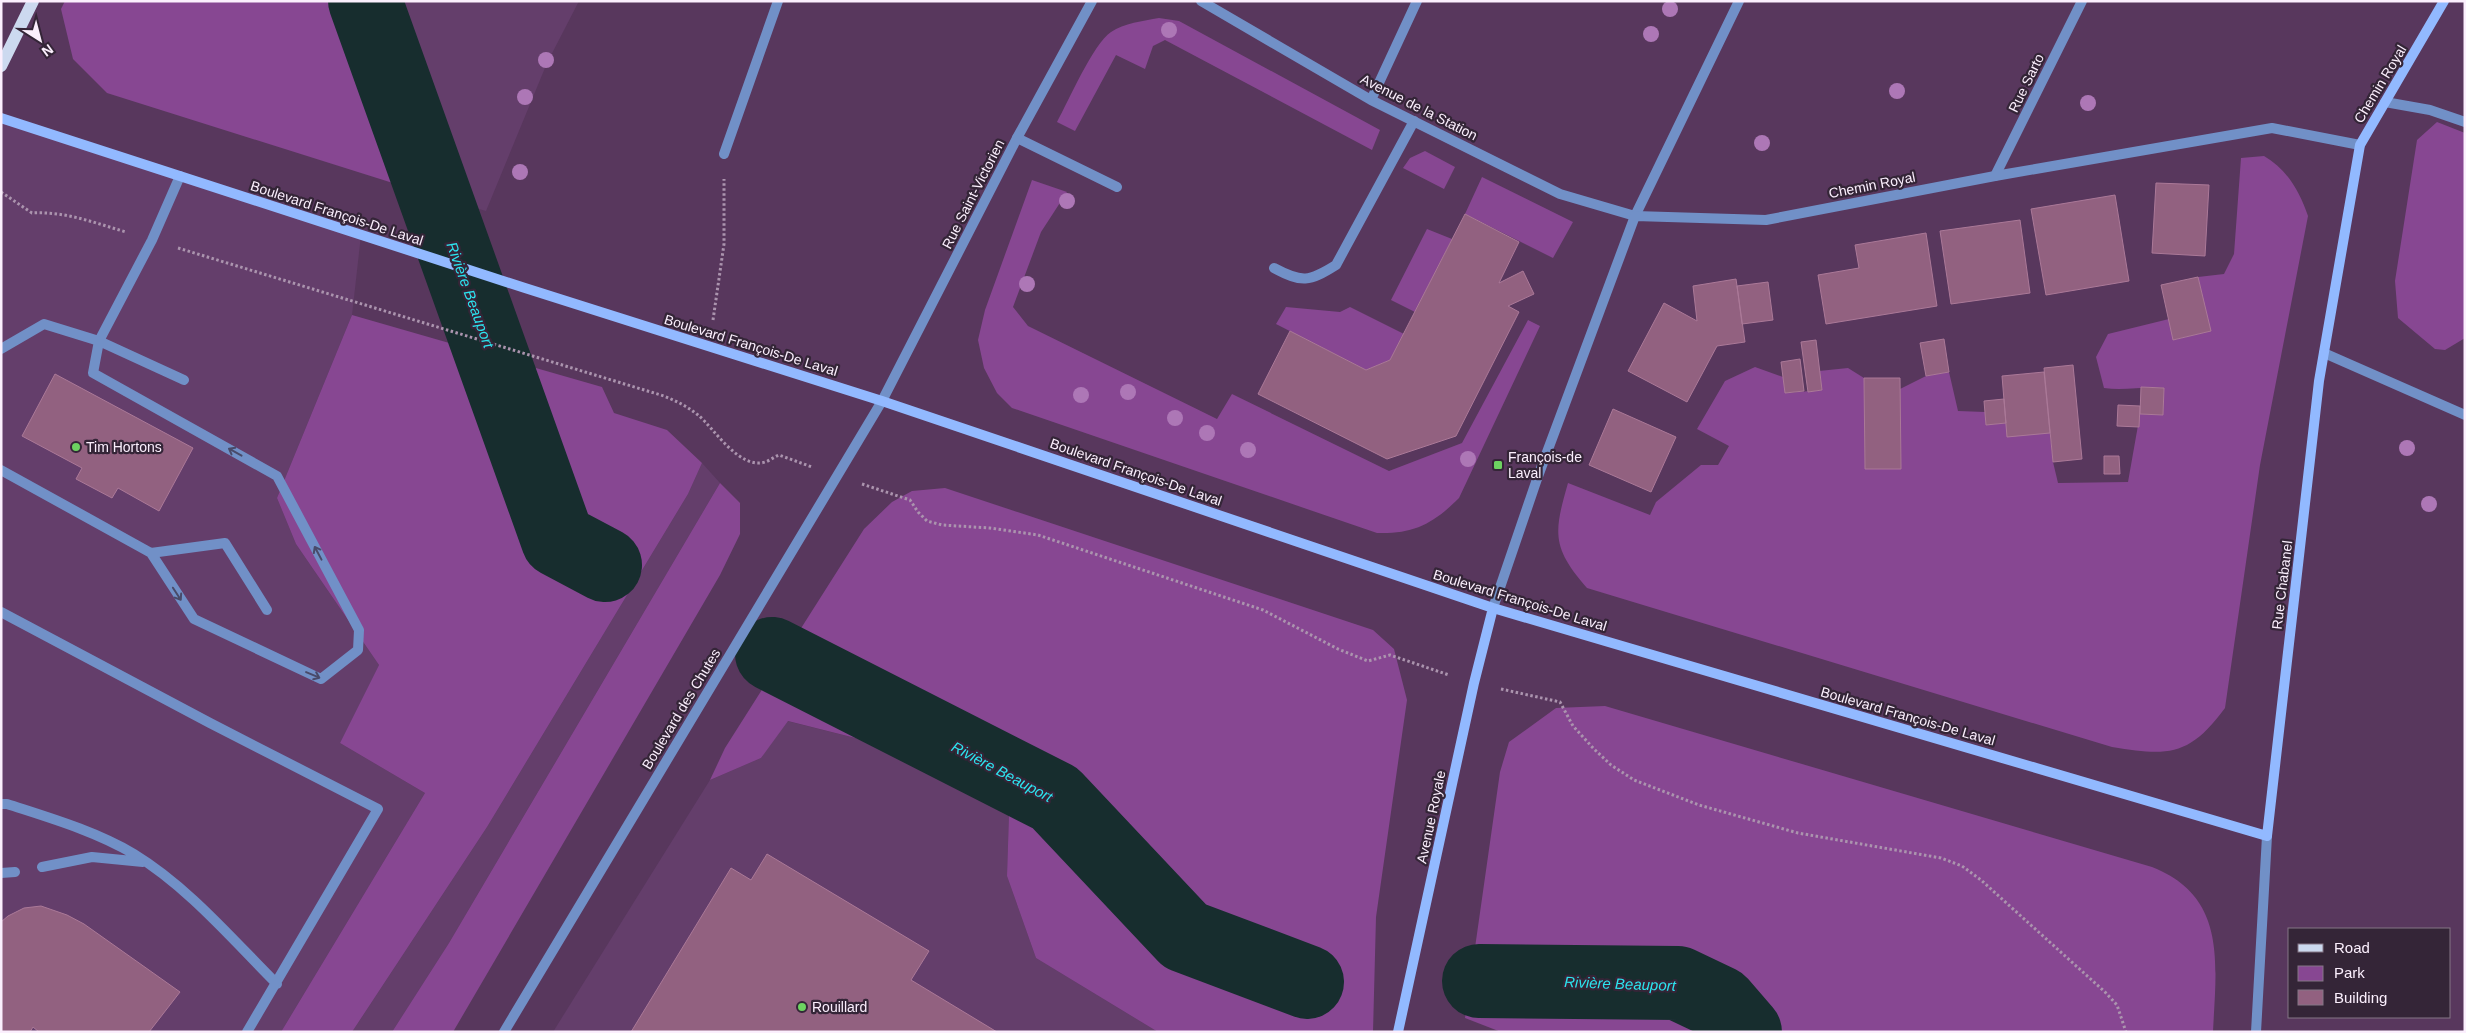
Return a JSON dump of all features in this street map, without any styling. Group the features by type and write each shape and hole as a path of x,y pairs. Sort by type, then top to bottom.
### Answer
{"main road":[{"path":"1,66 33,1"},
{"name":"Chemin Royal","path":"2360,144 2444,1"},
{"name":"Boulevard François-De Laval","path":"1,118 525,288 882,400 1493,608 2267,836"},
{"name":"Rue Chabanel","path":"2267,836 2317,401 2360,144"},
{"name":"Avenue Royale","path":"1398,1032 1474,683 1493,608"}],"street":[{"path":"724,154 778,1"},
{"name":"Rue Saint-Victorien","path":"882,400 1017,138 1092,1"},
{"name":"Avenue de la Station","path":"1200,1 1371,100 1560,194 1635,216"},
{"path":"1371,100 1417,1"},
{"path":"1493,608 1537,479 1635,216 1739,1"},
{"name":"Rue Sarto","path":"1995,176 2082,1"},
{"path":"2385,102 2430,110 2465,122"},
{"path":"1274,268 1293,278 1316,278 1336,265 1414,121"},
{"name":"Chemin Royal","path":"1635,216 1766,220 1995,176 2272,128 2360,144"},
{"path":"1017,138 1117,187"},
{"path":"1,470 151,553 194,619 320,679 358,650 358,630 277,476 93,373 99,341 152,240 180,176"},
{"path":"1,349 44,324 99,341 184,380"},
{"path":"2324,353 2465,415"},
{"name":"Boulevard des Chutes","path":"504,1032 882,400"},
{"path":"151,553 226,543 267,610"},
{"path":"1,612 210,723 378,809 277,984 247,1032"},
{"path":"1,804 7,804 84,830 134,854 184,892 277,984"},
{"name":"Rue Chabanel","path":"2256,1032 2267,836"},
{"path":"42,867 92,857 144,862"},
{"path":"1,873 15,872"}],"path":[{"path":"710,346 724,244 724,154"},
{"path":"1,192 32,213 51,212 66,214 664,396 686,406 700,416 721,441 751,462 764,463 779,455 910,500 927,521 942,525 990,528 1038,535 1263,610 1338,649 1368,661 1390,655 1474,683 1560,702 1573,726 1594,749 1611,765 1634,780 1699,804 1798,833 1941,858 1962,866 2105,992 2117,1005 2126,1032"}],"shaded area":[{"path":"355,1 579,1 547,63 486,211 415,190 391,123"},
{"path":"1,118 361,235 352,315 277,498 296,544 379,665 340,743 425,793 281,1032 1,1032"},
{"path":"702,463 720,483 449,943 392,1032 352,1032 487,827 688,494"},
{"path":"787,721 903,750 1009,814 1007,876 1036,958 1158,1032 553,1032 710,780 761,758"}],"green space":[{"path":"65,1 356,1 394,103 413,166 406,164 415,190 107,93 73,59 61,9"},
{"path":"1159,18 1179,21 1380,130 1372,150 1165,40 1153,46 1145,69 1116,55 1075,131 1057,122 1081,74 1104,38 1122,26"},
{"path":"2437,122 2465,133 2465,338 2445,350 2435,349 2398,318 2395,281 2417,140"},
{"path":"1425,151 1455,167 1444,189 1403,168 1410,158"},
{"path":"2264,156 2279,167 2292,182 2308,216 2260,465 2225,708 2200,736 2188,744 2163,752 2112,747 1587,588 1567,561 1561,550 1558,527 1568,483 1650,515 1656,502 1701,465 1718,465 1729,446 1697,429 1725,381 1755,367 1783,377 1786,393 1822,390 1819,371 1848,368 1864,378 1865,469 1901,469 1900,389 1926,376 1949,372 1958,411 1985,412 1986,425 2006,423 2050,433 2053,462 2058,483 2128,482 2140,414 2163,415 2164,388 2104,388 2096,357 2108,334 2169,319 2174,340 2210,331 2198,277 2224,274 2234,254 2241,158"},
{"path":"1482,177 1573,222 1553,258 1465,214"},
{"path":"1032,180 1067,192 1041,232 1013,307 1028,326 1217,419 1232,394 1389,471 1462,443 1528,320 1540,326 1459,498 1440,515 1422,526 1402,532 1377,533 1012,408 997,393 984,368 978,340 985,310"},
{"path":"1427,229 1452,239 1415,312 1391,300"},
{"path":"1286,307 1340,312 1350,307 1404,334 1390,360 1366,370 1276,324"},
{"path":"352,315 602,387 614,413 667,430 702,463 688,494 487,827 352,1032 281,1032 425,793 340,743 379,665 296,544 277,498"},
{"path":"720,483 740,503 740,534 720,575 453,1032 392,1032 449,943"},
{"path":"945,488 1373,630 1394,649 1407,700 1376,917 1373,1032 1158,1032 1036,958 1007,876 1009,814 903,750 788,721 761,758 710,780 725,748 864,529 892,502 912,491"},
{"path":"1605,706 2152,867 2177,880 2194,896 2205,914 2212,935 2215,958 2213,1032 1501,1032 1465,1018 1500,772 1509,742 1556,708"}],"building":[{"path":"2156,183 2209,185 2205,256 2152,253"},
{"path":"2115,195 2129,281 2046,295 2031,209"},
{"path":"1465,214 1519,242 1499,283 1523,271 1534,294 1508,306 1519,312 1456,436 1387,459 1258,394 1290,331 1366,370 1390,360"},
{"path":"2020,220 2030,293 1951,304 1940,231"},
{"path":"1926,233 1937,306 1826,324 1818,275 1859,268 1855,245"},
{"path":"2198,277 2211,331 2173,340 2161,285"},
{"path":"1736,279 1745,342 1717,346 1687,402 1628,371 1664,303 1697,321 1693,286"},
{"path":"1768,282 1773,320 1742,324 1737,286"},
{"path":"1944,339 1949,372 1926,376 1920,343"},
{"path":"1816,340 1822,390 1808,392 1801,342"},
{"path":"1800,359 1804,391 1785,393 1781,362"},
{"path":"2073,365 2082,459 2053,462 2044,368"},
{"path":"2044,372 2050,433 2007,437 2002,376"},
{"path":"55,374 193,448 159,511 118,488 112,498 76,479 82,468 22,436"},
{"path":"1864,378 1900,378 1901,469 1865,469"},
{"path":"2141,387 2164,388 2163,415 2140,414"},
{"path":"2004,399 2006,423 1986,425 1984,401"},
{"path":"2118,405 2140,406 2139,427 2117,426"},
{"path":"1613,409 1676,437 1651,492 1589,465"},
{"path":"2104,456 2119,456 2120,474 2104,474"},
{"path":"767,854 929,951 911,980 997,1032 631,1032 731,868 751,880"},
{"path":"41,906 67,915 84,924 180,992 149,1032 39,1032 33,1027 30,1032 1,1032 1,922 24,908"}],"waterway":[{"name":"Rivière Beauport","path":"365,1 558,540 605,565"},
{"name":"Rivière Beauport","path":"772,654 1055,798 1185,936 1307,982"},
{"name":"Rivière Beauport","path":"1479,981 1678,983 1720,1003 1745,1032"}],"place":[{"name":"Tim Hortons","path":"76,447"},
{"name":"François-de Laval","path":"1498,465"},
{"name":"Rouillard","path":"802,1007"}]}
